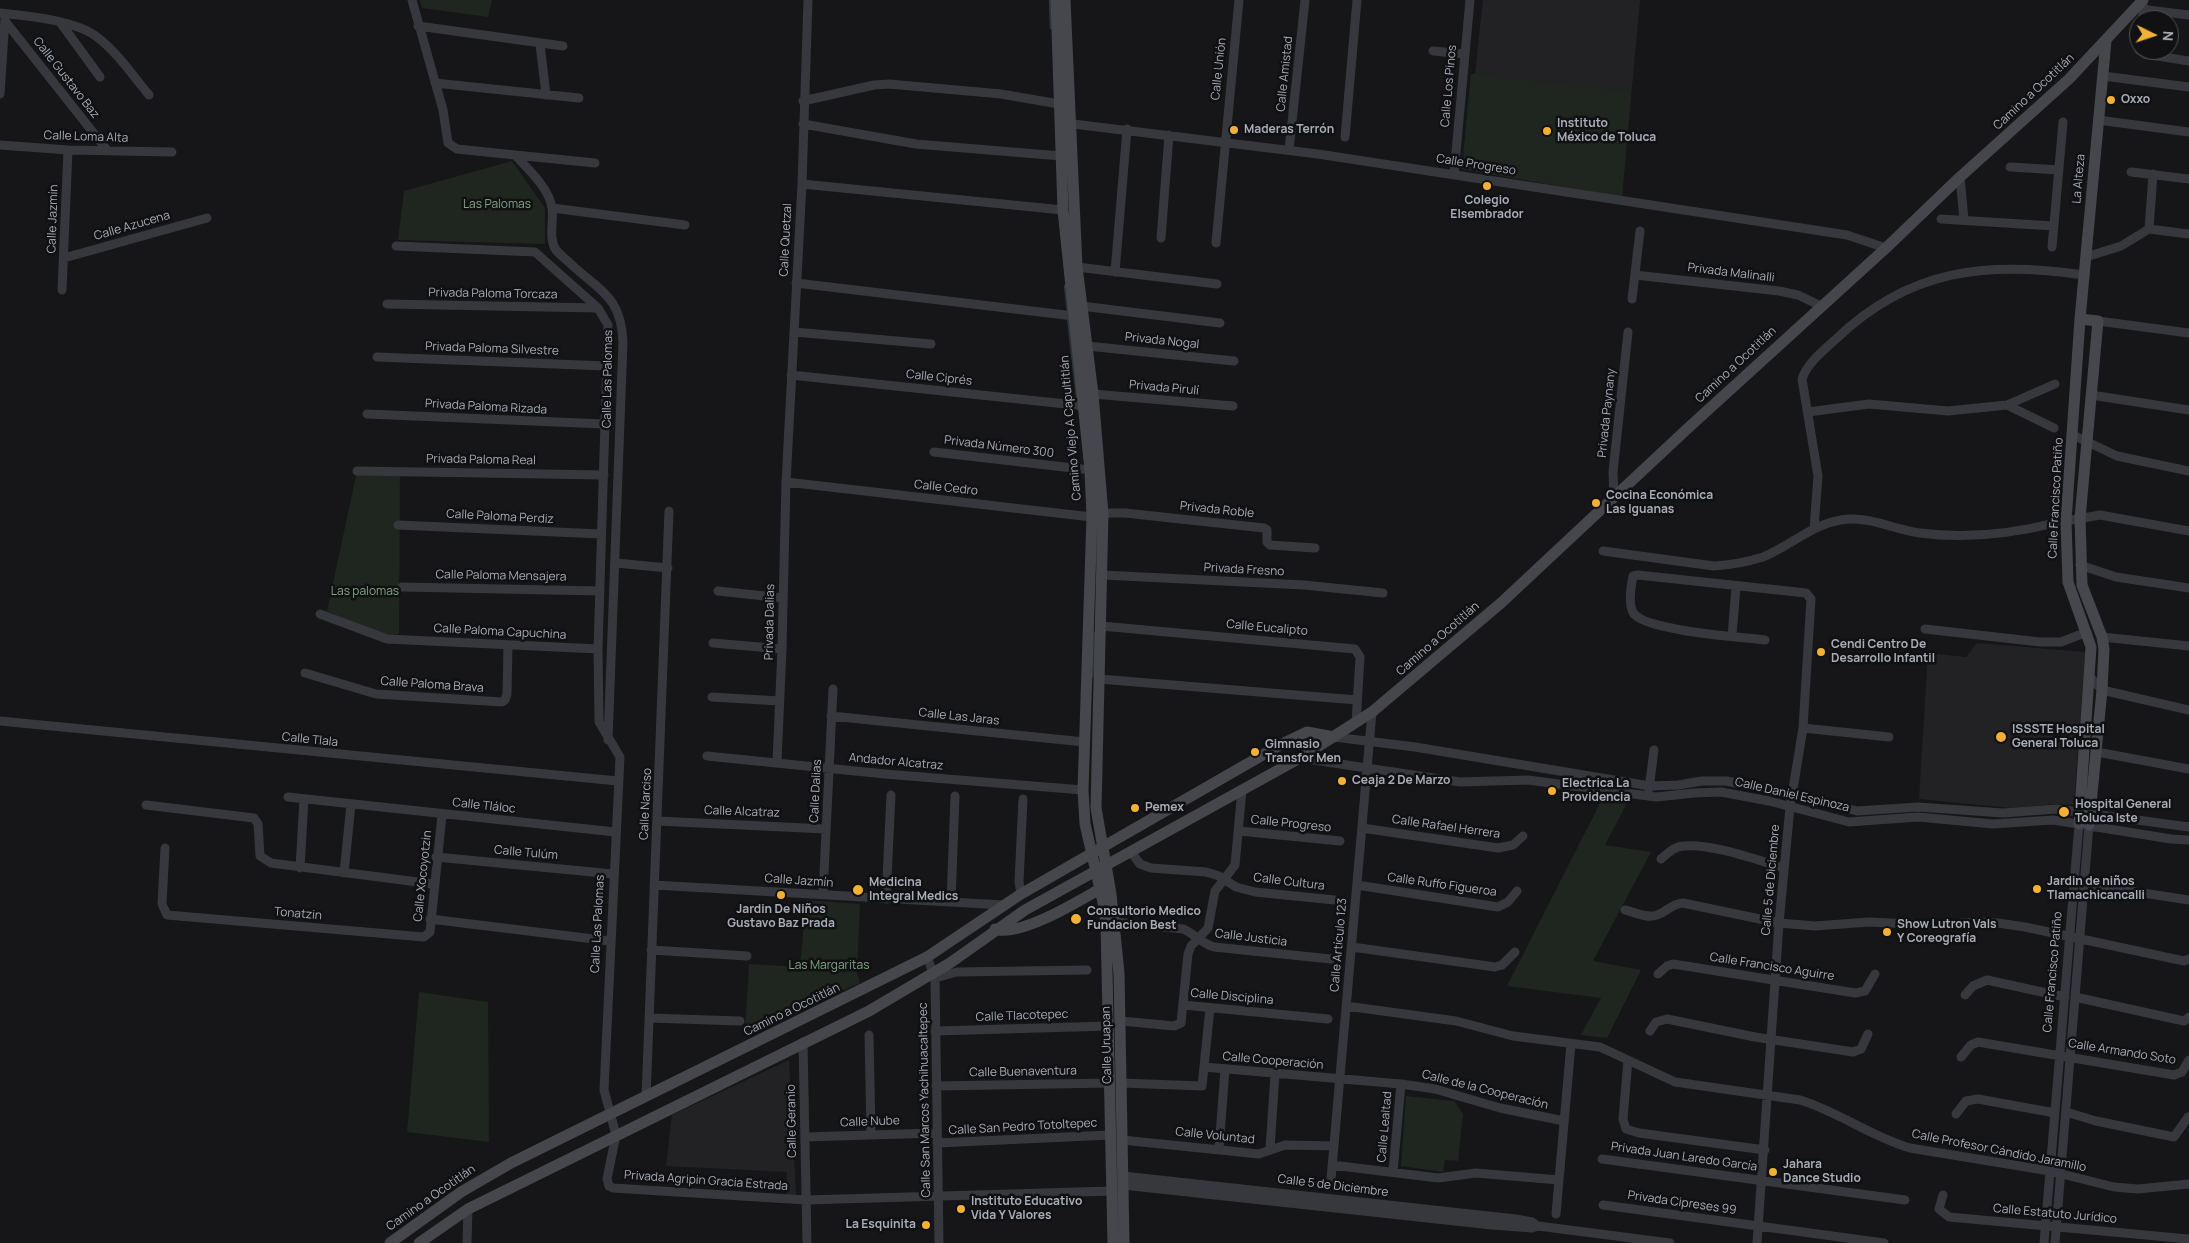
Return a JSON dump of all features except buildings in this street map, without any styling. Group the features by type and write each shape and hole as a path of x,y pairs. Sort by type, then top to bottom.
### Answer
{"main road":[{"name":"Camino Viejo A Capultitlán","path":"1056,0 1059,104 1065,123 1061,156 1063,210 1103,575 1096,808 1103,848"},
{"name":"Camino Viejo A Capultitlán","path":"1065,0 1065,123 1081,306 1093,394 1097,516 1083,790 1085,824 1091,854"},
{"name":"Camino a Ocotitlán","path":"419,1243 468,1209 869,1011 934,975 995,929 1100,867 1131,852 1300,758 1372,712 1501,603 1886,248 1960,177 2050,96 2142,5"},
{"name":"La Alteza","path":"2080,319 2106,41"},
{"path":"2080,319 2098,322"},
{"name":"Calle Francisco Patiño","path":"2080,319 2073,435 2061,522 2066,572 2073,599 2087,632 2091,647 2085,819"},
{"name":"Calle Francisco Patiño","path":"2085,819 2096,752 2102,690 2102,636 2085,595 2080,565 2080,518 2098,322"},
{"path":"2073,599 2085,595"},
{"name":"Camino a Ocotitlán","path":"390,1243 484,1177 927,957 1021,894 1303,733 1312,732 1334,737"},
{"name":"Calle Uruapan","path":"1103,848 1100,867 1115,922 1120,1021 1110,1135 1113,1243"},
{"name":"Calle Uruapan","path":"1091,854 1100,867"},
{"path":"995,929 1004,932 1024,927 1104,887"},
{"name":"Calle Uruapan","path":"1104,887 1109,1026 1122,1140 1124,1243"}],"street":[{"path":"412,0 451,146 595,163"},
{"name":"Calle Quetzal","path":"786,482 802,184 803,101 808,0"},
{"name":"Calle Unión","path":"1216,243 1239,0"},
{"name":"Calle Amistad","path":"1289,150 1305,0"},
{"path":"1345,137 1357,0"},
{"name":"Calle Los Pinos","path":"1454,174 1470,0"},
{"path":"2142,5 2189,15"},
{"path":"0,94 4,16"},
{"name":"Calle Gustavo Baz","path":"4,16 60,22 78,27 96,36 108,46 149,95"},
{"name":"Calle Gustavo Baz","path":"4,16 107,150"},
{"path":"60,22 100,78"},
{"path":"418,26 563,46"},
{"path":"540,44 546,95"},
{"path":"1433,51 1465,54"},
{"path":"2103,76 2189,87"},
{"path":"435,83 579,98"},
{"path":"803,101 874,85 889,84 1001,94 1059,104"},
{"path":"2098,120 2189,132"},
{"path":"2052,247 2063,122"},
{"name":"Calle Progreso","path":"1065,123 1225,141 1454,174 1847,235 1886,248"},
{"path":"803,124 916,144 1061,156"},
{"path":"1115,272 1127,129"},
{"path":"1161,238 1169,135"},
{"name":"Calle Loma Alta","path":"0,145 68,150 172,152"},
{"name":"Calle Jazmín","path":"62,290 68,150"},
{"name":"Calle Las Palomas","path":"515,155 542,187 552,208 552,237 557,251 605,294 621,316 623,342 608,740"},
{"path":"2010,167 2059,170"},
{"path":"2131,172 2189,179"},
{"path":"2149,229 2153,174"},
{"path":"1960,177 1964,220"},
{"path":"802,184 1063,210"},
{"path":"552,208 685,224"},
{"name":"Calle Azucena","path":"64,258 207,218"},
{"path":"1941,219 2054,226"},
{"path":"2086,258 2122,246 2149,229 2189,234"},
{"path":"1632,299 1640,231"},
{"name":"Calle Las Palomas","path":"396,246 528,251 540,254 598,308 608,325 598,649 599,722 608,740 619,754 604,1090 616,1135"},
{"path":"1077,267 1218,284"},
{"path":"1814,528 1818,476 1808,412 1802,389 1802,379 1806,370 1845,331 1885,302 1918,285 1954,275 2004,268 2029,268 2084,275"},
{"name":"Privada Malinalli","path":"1635,275 1779,291 1798,295 1821,306"},
{"path":"796,283 1074,316"},
{"name":"Privada Paloma Torcaza","path":"387,304 598,308"},
{"path":"1081,306 1220,323"},
{"path":"2098,322 2189,333"},
{"path":"794,332 930,344"},
{"name":"Privada Paynany","path":"1614,497 1613,472 1628,332"},
{"name":"Privada Nogal","path":"1087,346 1234,361"},
{"name":"Privada Paloma Silvestre","path":"377,357 606,366"},
{"name":"Calle Ciprés","path":"791,375 1085,406"},
{"path":"1808,412 1869,404 1948,411 2007,405 2055,384"},
{"name":"Privada Pirulí","path":"1093,394 1233,406"},
{"path":"2091,395 2189,410"},
{"path":"2007,405 2054,428"},
{"name":"Privada Paloma Rizada","path":"367,414 604,424"},
{"path":"2073,435 2117,456 2189,471"},
{"name":"Privada Número 300","path":"934,452 1090,470"},
{"name":"Privada Paloma Real","path":"357,471 604,475"},
{"name":"Calle Cedro","path":"786,482 1097,516"},
{"name":"Privada Dalias","path":"776,762 782,649 786,482"},
{"name":"Calle Narciso","path":"646,1098 669,511"},
{"name":"Privada Roble","path":"1097,516 1125,513 1264,528 1267,530 1267,542 1270,545 1315,548"},
{"path":"1603,551 1701,566 1732,565 1763,557 1814,528 1850,519 1919,533 1983,536 2100,515 2189,530"},
{"name":"Calle Paloma Perdiz","path":"398,525 601,534"},
{"path":"616,563 668,568"},
{"path":"2080,565 2116,577 2189,588"},
{"name":"Privada Fresno","path":"1103,575 1304,585 1383,594"},
{"path":"1732,636 1736,587 1634,575 1631,606 1635,615 1643,621 1686,630 1732,636 1765,640"},
{"name":"Calle Paloma Mensajera","path":"402,587 600,591"},
{"name":"Calle 5 de Diciembre","path":"1736,587 1806,593 1810,596 1803,728 1790,807 1779,923 1765,1150 1757,1243"},
{"path":"718,591 783,598"},
{"name":"Calle Paloma Capuchina","path":"320,614 381,637 401,640 598,649"},
{"name":"Calle Eucalipto","path":"1101,626 1355,649 1360,657 1356,723"},
{"path":"1925,629 2040,642 2061,642 2087,632"},
{"path":"2102,636 2189,646"},
{"path":"713,643 782,649"},
{"name":"Calle Paloma Brava","path":"304,673 376,694 502,702 507,694 508,645"},
{"path":"2090,677 2102,690 2189,710"},
{"path":"1099,679 1357,700"},
{"name":"Calle Dalias","path":"823,894 833,689"},
{"path":"712,698 780,701"},
{"name":"Calle Artículo 123","path":"1331,1179 1372,712"},
{"name":"Calle Las Jaras","path":"831,716 1084,742"},
{"name":"Calle Tlala","path":"0,721 618,781"},
{"path":"1803,728 1889,737"},
{"name":"Calle Daniel Espinoza","path":"1334,737 1370,741 1650,786 1716,780 1754,785 1857,811 1918,807 2003,812 2045,809 2171,839 2189,840"},
{"path":"1648,796 1654,750"},
{"path":"2096,752 2189,769"},
{"name":"Andador Alcatraz","path":"707,756 1083,790"},
{"name":"Calle Daniel Espinoza","path":"1300,758 1460,782 1528,780 1648,796 1721,792 1849,822 1918,817 1993,824 2085,819 2189,827"},
{"path":"1183,1006 1185,963 1191,946 1208,928 1213,896 1235,865 1240,831 1242,790"},
{"path":"886,899 891,795"},
{"path":"951,902 955,796"},
{"name":"Calle Tláloc","path":"288,797 442,815 615,832"},
{"path":"300,868 304,799"},
{"path":"1021,894 1019,882 1023,800"},
{"path":"344,873 351,804"},
{"path":"146,805 251,817 258,824 260,856 271,863 433,884"},
{"path":"1918,807 1918,817"},
{"name":"Calle Xocoyotzin","path":"424,937 430,932 433,884 442,815"},
{"name":"Calle Francisco Patiño","path":"2055,1243 2084,884 2085,819"},
{"name":"Calle Francisco Patiño","path":"2044,1243 2064,997 2085,819"},
{"name":"Calle Alcatraz","path":"657,821 826,829"},
{"name":"Calle Rafael Herrera","path":"1362,828 1498,848 1513,845 1523,836"},
{"name":"Calle Progreso","path":"1240,831 1340,842"},
{"path":"1661,859 1675,848 1686,845 1712,849 1784,868"},
{"name":"Tonatzin","path":"165,848 162,904 165,913 170,916 424,937"},
{"name":"Calle Cultura","path":"1131,852 1143,866 1206,872 1236,887 1255,892 1335,900"},
{"name":"Calle Tulúm","path":"436,857 613,874"},
{"path":"2084,884 2189,900"},
{"name":"Calle Jazmín","path":"654,885 1003,905"},
{"name":"Calle Ruffo Figueroa","path":"1357,886 1498,907 1508,902 1516,891"},
{"path":"1625,910 1652,916 1657,915 1672,904 1683,903 1779,923 1815,926 1869,922 1933,926 1979,922 2025,927 2184,961 2189,959"},
{"path":"430,919 610,942"},
{"name":"Calle Justicia","path":"1115,922 1183,929 1214,947 1331,960"},
{"path":"1352,947 1495,968 1502,965 1515,952"},
{"path":"651,950 747,956"},
{"name":"Calle San Marcos Yachihuacaltepec","path":"927,957 934,975 939,1243"},
{"name":"Calle Francisco Aguirre","path":"1658,974 1667,966 1673,964 1861,993 1867,988 1875,974"},
{"path":"934,975 956,972 1087,970"},
{"path":"1965,995 1980,981 1987,980 2064,997"},
{"path":"2075,997 2184,1020 2189,1017"},
{"name":"Calle Disciplina","path":"1120,1021 1177,1026 1182,1020 1183,1006 1328,1019"},
{"name":"Calle Profesor Cándido Jaramillo","path":"1346,1006 1456,1020 1513,1036 1600,1047 1674,1082 1800,1100 1819,1106 1894,1143 1910,1148 2050,1171 2130,1189 2189,1184"},
{"path":"1116,1083 1198,1087 1203,1083 1210,1008"},
{"path":"649,1018 740,1021"},
{"path":"1650,1031 1656,1022 1667,1019 1772,1040 1853,1052 1861,1048 1868,1034"},
{"name":"Calle Tlacotepec","path":"935,1031 1109,1026"},
{"path":"869,1035 871,1133"},
{"name":"Calle Geranio","path":"803,1042 807,1243"},
{"name":"Calle Armando Soto","path":"1961,1057 1971,1045 1978,1042 2174,1075 2182,1072 2189,1060"},
{"path":"1556,1214 1571,1044"},
{"path":"1628,1060 1622,1119 1624,1128 1639,1134 1765,1150"},
{"name":"Calle Cooperación","path":"1204,1068 1340,1078"},
{"path":"1219,1149 1225,1070"},
{"path":"1270,1149 1275,1074"},
{"name":"Calle de la Cooperación","path":"1340,1078 1434,1089 1500,1108 1564,1121"},
{"name":"Calle Buenaventura","path":"936,1086 1116,1083"},
{"name":"Calle Lealtad","path":"1393,1172 1401,1084"},
{"path":"1956,1114 1966,1101 1978,1099 2055,1113"},
{"path":"2066,1112 2096,1121 2174,1137 2188,1117"},
{"name":"Calle Nube","path":"805,1137 871,1133 936,1133"},
{"name":"Privada Agripin Gracia Estrada","path":"616,1135 607,1183 613,1188 806,1200 1112,1191"},
{"name":"Calle San Pedro Totoltepec","path":"937,1143 1110,1135"},
{"name":"Calle Voluntad","path":"1122,1140 1259,1154 1270,1149 1292,1144 1334,1146"},
{"name":"Privada Juan Laredo García","path":"1602,1159 1906,1200"},
{"path":"1332,1165 1438,1178 1476,1172 1559,1180"},
{"name":"Calle 5 de Diciembre","path":"1123,1181 1492,1225 1526,1228 1538,1226 1594,1238 1670,1243"},
{"name":"Calle Estatuto Jurídico","path":"1943,1195 1938,1206 1944,1216 2189,1239"},
{"name":"Privada Cipreses 99","path":"1602,1205 1884,1243"},
{"path":"467,1243 468,1209"}],"shaded area":[{"name":"Instituto México de Toluca","path":"1483,0 1640,0 1622,197 1462,169 1471,74 1475,74"},
{"name":"ISSSTE Hospital General Toluca","path":"1977,643 2085,652 2074,805 2054,804 2011,808 1919,799 1928,653 1966,657"},
{"path":"789,1060 796,1195 787,1195 787,1172 666,1166 672,1115"}],"green space":[{"path":"420,0 492,0 488,17 422,8"},
{"path":"1471,74 1631,92 1622,197 1462,169"},
{"name":"Las Palomas","path":"512,161 545,208 545,244 398,240 404,191"},
{"name":"Las palomas","path":"357,471 400,471 399,634 381,637 327,611"},
{"path":"1601,801 1627,803 1605,845 1651,852 1593,961 1641,970 1607,1038 1581,1035 1601,998 1507,986"},
{"name":"Las Margaritas","path":"806,900 860,904 857,973 860,983 745,1032 749,964 800,967"},
{"path":"419,992 488,1002 489,1142 407,1132"},
{"path":"1406,1096 1454,1101 1463,1114 1458,1161 1445,1160 1443,1172 1401,1166"}],"waterway":[{"path":"1050,0 1051,28"},
{"path":"1065,286 1068,313"},
{"path":"1068,318 1077,397"},
{"path":"1092,677 1095,633"}],"place":[{"name":"Oxxo","path":"2111,100"},
{"name":"Maderas Terrón","path":"1234,130"},
{"name":"Instituto México de Toluca","path":"1547,131"},
{"name":"Colegio Elsembrador","path":"1487,186"},
{"name":"Cocina Económica Las Iguanas","path":"1596,503"},
{"name":"Cendi Centro De Desarrollo Infantil","path":"1821,652"},
{"name":"ISSSTE Hospital General Toluca","path":"2001,737"},
{"name":"Gimnasio Transfor Men","path":"1255,752"},
{"name":"Ceaja 2 De Marzo","path":"1342,781"},
{"name":"Electrica La Providencia","path":"1552,791"},
{"name":"Pemex","path":"1135,808"},
{"name":"Hospital General Toluca Iste","path":"2064,812"},
{"name":"Jardin de niños Tlamachicancalli","path":"2037,889"},
{"name":"Medicina Integral Medics","path":"858,890"},
{"name":"Jardin De Niños Gustavo Baz Prada","path":"781,895"},
{"name":"Consultorio Medico Fundacion Best","path":"1076,919"},
{"name":"Show Lutron Vals Y Coreografía","path":"1887,932"},
{"name":"Jahara Dance Studio","path":"1773,1172"},
{"name":"Instituto Educativo Vida Y Valores","path":"961,1209"},
{"name":"La Esquinita","path":"926,1225"}]}
